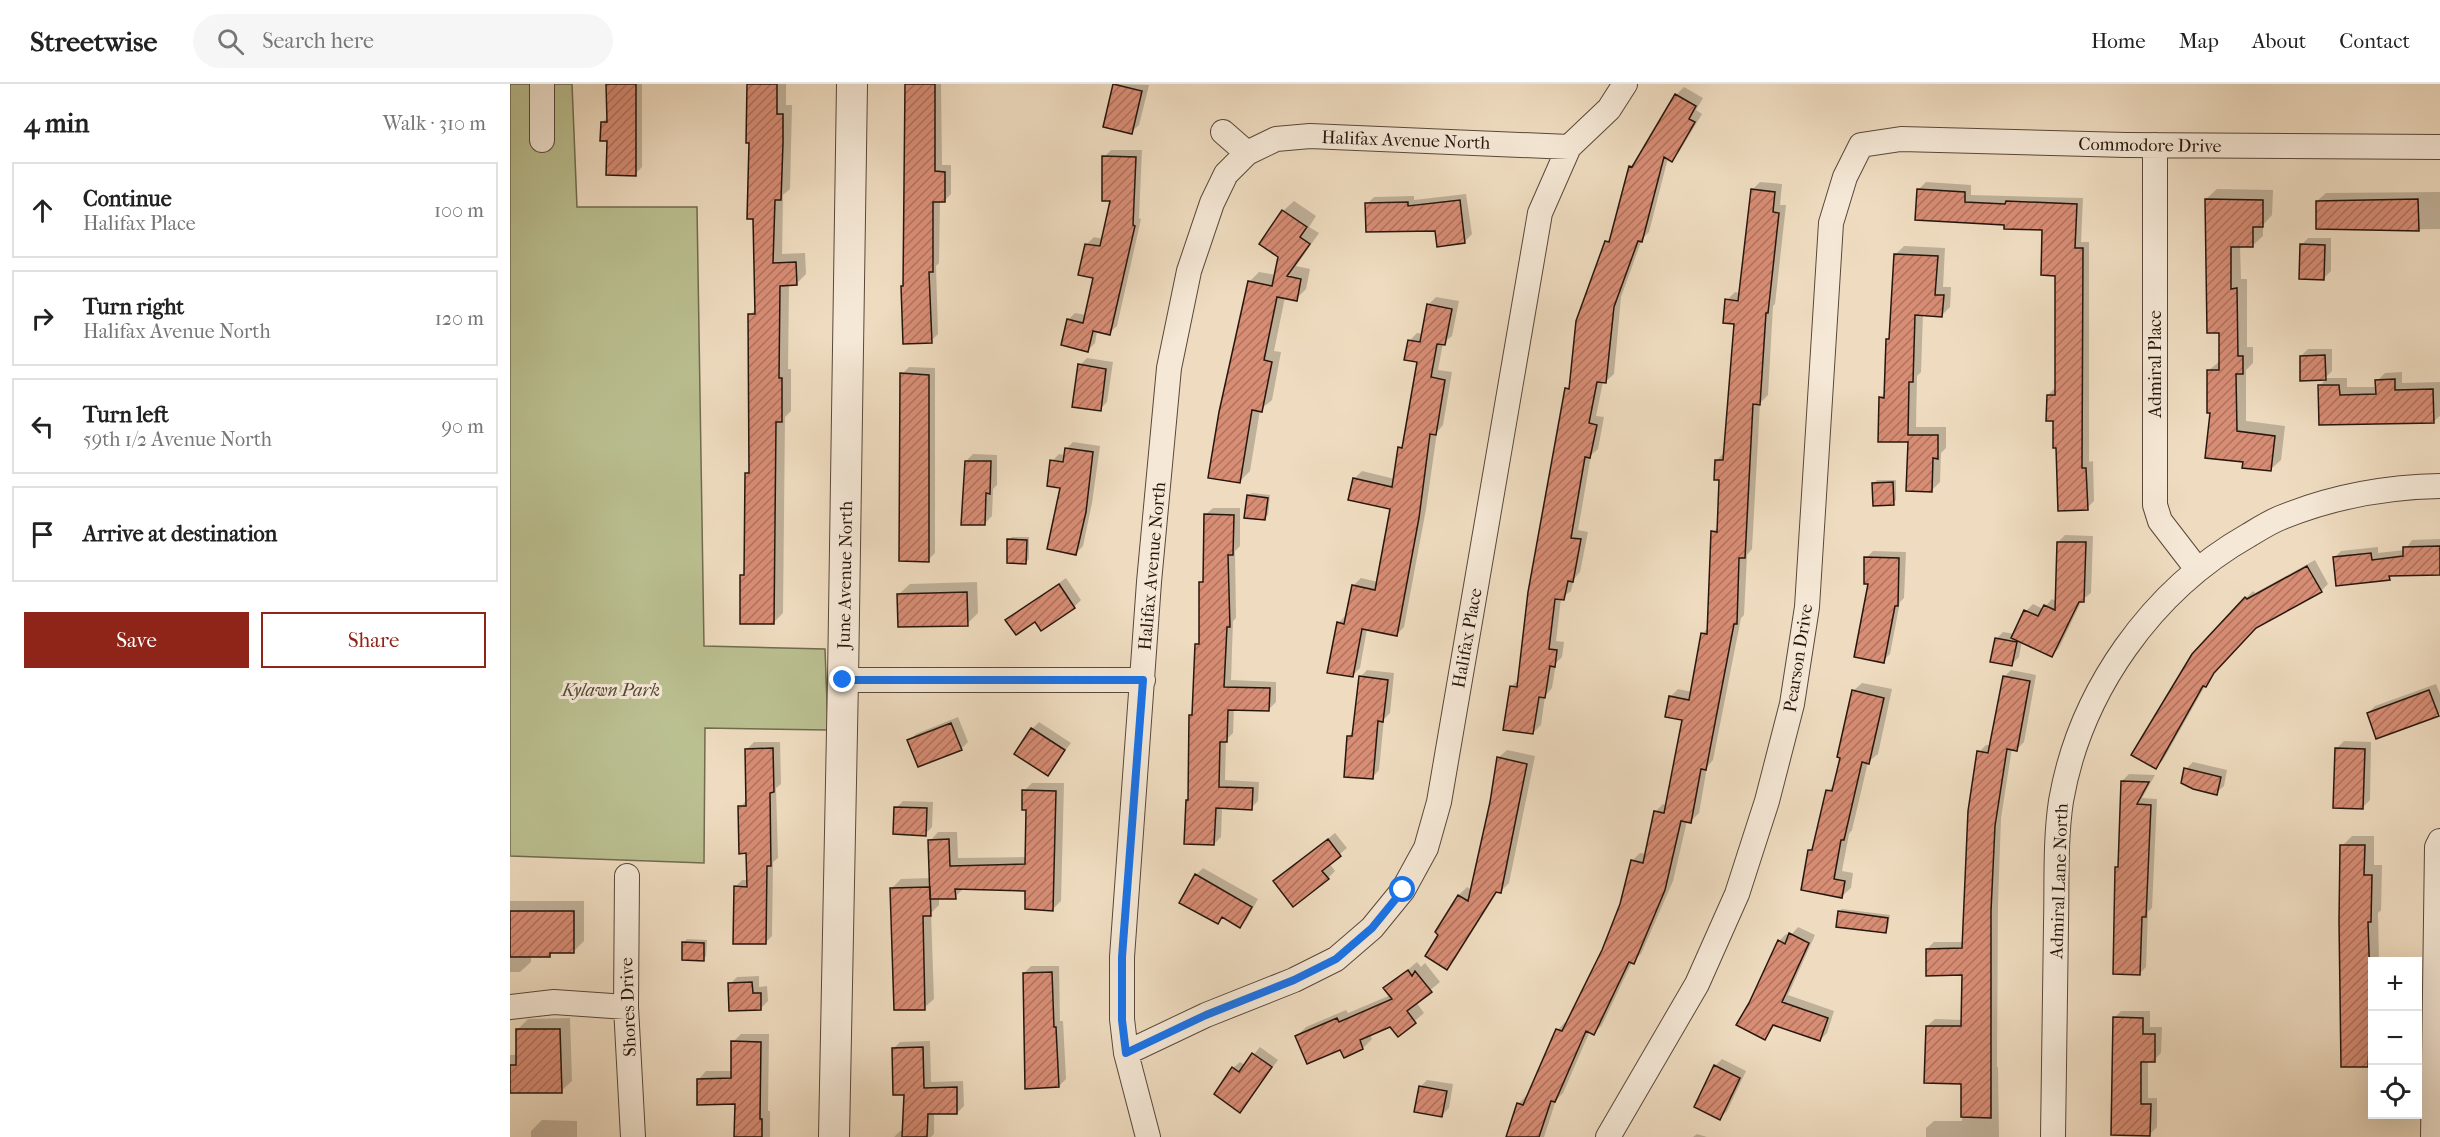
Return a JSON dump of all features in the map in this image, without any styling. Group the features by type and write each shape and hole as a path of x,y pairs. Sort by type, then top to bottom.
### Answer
{"street":[{"path":"542,84 542,141"},
{"name":"June Avenue North","path":"834,1137 852,84"},
{"name":"Halifax Place","path":"1126,1053 1206,1015 1294,980 1336,959 1372,928 1403,890 1426,848 1439,802 1540,213 1569,147 1609,109 1625,84"},
{"path":"1223,132 1247,153"},
{"name":"Halifax Avenue North","path":"1149,1137 1126,1053 1122,1020 1122,957 1149,582 1169,368 1190,272 1212,203 1226,174 1247,153 1276,139 1310,136 1569,147"},
{"name":"Commodore Drive","path":"1861,146 1902,139 2155,146 2440,147"},
{"name":"Pearson Drive","path":"1608,1137 1697,984 1737,894 1767,801 1792,704 1807,607 1832,223 1845,177 1861,146"},
{"name":"Admiral Place","path":"2155,146 2155,505 2160,521 2197,569"},
{"name":"Admiral Lane North","path":"2053,1137 2057,854 2061,802 2073,751 2092,703 2118,658 2151,615 2197,569 2231,545 2279,518 2330,501 2382,490 2440,486"},
{"path":"843,680 1143,680"},
{"path":"2433,1137 2437,847 2440,841"},
{"name":"Shores Drive","path":"627,876 626,1007 633,1137"},
{"path":"510,1007 554,1002 626,1007"}],"green space":[{"name":"Kylawn Park","path":"510,84 572,84 577,207 697,207 704,646 825,649 828,730 705,728 704,863 510,856"}],"building":[{"path":"606,84 636,84 636,176 606,175 607,141 600,141 601,122 607,122"},
{"path":"747,84 777,84 777,114 783,114 783,143 781,200 775,200 773,263 796,262 797,285 780,286 779,378 782,378 782,422 776,422 774,624 740,624 740,575 744,575 745,473 749,473 748,314 755,314 753,219 747,219 749,143 746,143"},
{"path":"905,84 935,84 935,171 945,172 945,202 933,202 933,272 929,272 932,343 903,344 901,286 903,286"},
{"path":"1113,84 1142,91 1132,134 1103,127"},
{"path":"1675,94 1696,106 1689,119 1695,122 1672,162 1664,157 1642,242 1638,241 1614,307 1606,383 1597,382 1589,423 1597,425 1590,458 1585,457 1571,538 1581,539 1573,582 1568,581 1564,600 1555,599 1549,649 1557,650 1555,667 1550,666 1545,698 1539,697 1533,734 1503,730 1510,686 1517,687 1528,592 1565,388 1569,389 1576,321 1605,241 1609,242 1629,166 1632,167"},
{"path":"1102,156 1136,157 1133,225 1135,226 1110,335 1093,331 1088,352 1061,345 1067,319 1083,323 1093,278 1078,275 1085,244 1100,246 1110,201 1102,201"},
{"path":"1751,189 1775,192 1773,212 1779,213 1768,313 1766,313 1760,405 1753,404 1745,558 1739,558 1737,624 1734,624 1706,770 1701,769 1691,823 1681,821 1665,890 1634,964 1629,962 1594,1035 1586,1031 1555,1102 1551,1101 1539,1137 1506,1137 1517,1103 1523,1105 1556,1029 1562,1031 1602,950 1620,904 1631,860 1643,863 1654,811 1664,813 1682,720 1665,717 1669,696 1689,700 1701,633 1707,634 1711,531 1717,532 1719,480 1714,480 1715,460 1723,460 1734,324 1723,323 1725,299 1738,301"},
{"path":"1917,189 1965,192 1965,202 2077,204 2075,248 2083,248 2082,468 2086,468 2088,510 2058,511 2053,421 2046,421 2047,395 2055,395 2055,276 2041,275 2042,230 2004,229 2004,225 1915,220"},
{"path":"2205,199 2263,200 2263,227 2253,227 2253,247 2231,247 2231,289 2237,288 2238,356 2243,356 2243,374 2236,374 2237,431 2275,436 2271,471 2242,468 2243,462 2205,458 2210,413 2207,413 2207,370 2219,370 2219,333 2207,333"},
{"path":"2418,199 2419,231 2316,229 2316,201"},
{"path":"1460,200 1465,243 1437,247 1435,231 1366,232 1365,203 1408,202 1408,206"},
{"path":"1282,210 1307,227 1300,237 1310,244 1287,276 1301,279 1297,301 1277,297 1264,360 1272,362 1262,412 1252,410 1240,483 1208,478 1219,412 1248,281 1272,286 1278,257 1259,244"},
{"path":"2300,244 2325,245 2324,280 2299,279"},
{"path":"1894,254 1938,256 1935,295 1944,295 1942,317 1915,315 1913,382 1909,382 1908,435 1938,435 1938,459 1933,458 1932,492 1906,491 1908,442 1878,442 1879,397 1884,398 1886,339 1889,339"},
{"path":"1427,304 1452,309 1445,345 1437,344 1431,377 1445,380 1436,435 1430,434 1419,518 1397,636 1362,629 1353,677 1327,673 1337,622 1344,624 1352,585 1375,590 1390,509 1348,500 1353,478 1392,487 1398,447 1402,448 1417,362 1404,360 1408,340 1420,342"},
{"path":"2325,355 2326,380 2300,381 2300,356"},
{"path":"1078,364 1106,369 1101,411 1072,407"},
{"path":"900,373 929,375 929,562 899,561"},
{"path":"2395,379 2395,390 2433,389 2434,423 2319,425 2318,385 2339,385 2340,395 2376,394 2375,380"},
{"path":"1065,448 1093,452 1086,512 1076,555 1047,549 1060,488 1047,486 1050,460 1063,462"},
{"path":"965,461 991,461 990,494 986,493 985,525 961,525"},
{"path":"1893,482 1894,505 1873,506 1872,483"},
{"path":"1247,495 1268,498 1265,520 1244,518"},
{"path":"1204,514 1234,515 1233,555 1228,555 1230,627 1227,627 1224,687 1270,688 1269,711 1228,710 1227,742 1220,742 1219,787 1253,788 1252,810 1216,808 1214,845 1184,844 1186,800 1188,800 1189,715 1192,715 1195,644 1199,644 1199,582 1203,582"},
{"path":"1007,539 1027,540 1026,564 1007,563"},
{"path":"2057,542 2086,542 2084,602 2079,602 2052,657 2011,638 2024,610 2038,616 2044,605 2055,610"},
{"path":"2440,546 2440,575 2389,576 2390,580 2336,586 2333,557 2371,553 2372,560 2403,556 2403,547"},
{"path":"1864,557 1899,558 1898,606 1895,606 1884,663 1854,657 1868,584 1864,584"},
{"path":"2307,566 2322,592 2256,628 2214,673 2206,687 2203,686 2156,769 2131,755 2192,654 2245,597 2247,599"},
{"path":"1059,584 1075,608 1041,631 1035,622 1016,635 1005,620"},
{"path":"967,592 968,626 898,627 897,594"},
{"path":"1995,638 2017,642 2012,666 1990,662"},
{"path":"1359,676 1388,680 1383,722 1378,721 1373,779 1344,777 1347,736 1352,736"},
{"path":"2003,676 2030,681 2017,751 2007,749 1995,826 1991,911 1991,1118 1961,1117 1961,1084 1924,1083 1926,1026 1961,1026 1962,975 1926,976 1926,949 1962,948 1968,811 1977,751 1988,753"},
{"path":"1852,690 1884,698 1869,764 1862,762 1844,840 1841,840 1834,879 1845,881 1842,898 1801,890 1808,850 1812,850 1826,790 1832,791"},
{"path":"2429,690 2439,716 2376,739 2367,713"},
{"path":"951,723 962,750 918,767 907,740"},
{"path":"1031,728 1065,750 1048,776 1014,754"},
{"path":"773,748 774,792 770,793 771,866 767,866 766,944 733,944 734,886 747,887 746,853 739,854 738,806 746,806 745,749"},
{"path":"2335,748 2365,749 2363,809 2333,808"},
{"path":"1497,757 1527,764 1501,893 1496,892 1447,970 1425,956 1438,935 1435,932 1458,895 1468,901 1490,802"},
{"path":"2184,768 2221,777 2217,795 2193,789 2181,783"},
{"path":"2121,781 2149,782 2137,804 2151,805 2146,917 2142,917 2140,975 2113,974 2115,867 2118,867"},
{"path":"1022,790 1056,791 1053,911 1025,909 1025,891 955,889 956,899 930,899 928,840 949,839 950,866 1025,864 1026,810 1022,810"},
{"path":"894,807 927,808 926,836 893,834"},
{"path":"1328,839 1341,856 1322,871 1329,879 1293,907 1273,881"},
{"path":"2340,845 2365,845 2364,875 2372,875 2371,922 2368,922 2368,1067 2341,1067"},
{"path":"1195,874 1252,907 1240,928 1222,917 1218,924 1179,903"},
{"path":"930,887 931,916 923,916 925,1010 894,1010 890,888"},
{"path":"510,911 574,911 574,953 550,953 550,957 510,957"},
{"path":"1838,911 1888,918 1886,933 1836,927"},
{"path":"1789,933 1809,943 1782,1002 1828,1018 1820,1041 1773,1025 1765,1040 1736,1025 1749,1003 1778,940 1785,944"},
{"path":"682,942 704,943 704,961 682,960"},
{"path":"1408,970 1412,976 1415,971 1432,992 1407,1011 1416,1023 1398,1037 1390,1027 1360,1040 1363,1049 1344,1058 1340,1050 1307,1064 1295,1036 1337,1018 1339,1022 1392,999 1383,988"},
{"path":"1052,972 1059,1087 1025,1089 1023,973"},
{"path":"752,982 753,993 761,993 761,1010 729,1011 728,983"},
{"path":"2113,1017 2143,1018 2143,1034 2155,1034 2155,1062 2141,1062 2141,1104 2151,1104 2150,1136 2111,1135"},
{"path":"516,1029 560,1029 562,1093 510,1093 510,1065 516,1065"},
{"path":"731,1041 761,1042 760,1119 762,1119 762,1137 734,1137 735,1104 697,1105 697,1079 731,1078"},
{"path":"923,1047 924,1088 957,1087 957,1114 928,1114 927,1137 902,1137 904,1095 893,1095 892,1048"},
{"path":"1252,1053 1272,1067 1240,1113 1214,1094 1232,1067 1239,1072"},
{"path":"1714,1065 1740,1078 1720,1120 1694,1107"},
{"path":"1419,1086 1447,1091 1442,1117 1414,1112"}],"route":[{"path":"843,680 1143,680 1122,957 1122,1020 1126,1053 1206,1015 1294,980 1336,959 1372,928 1403,890"}]}
